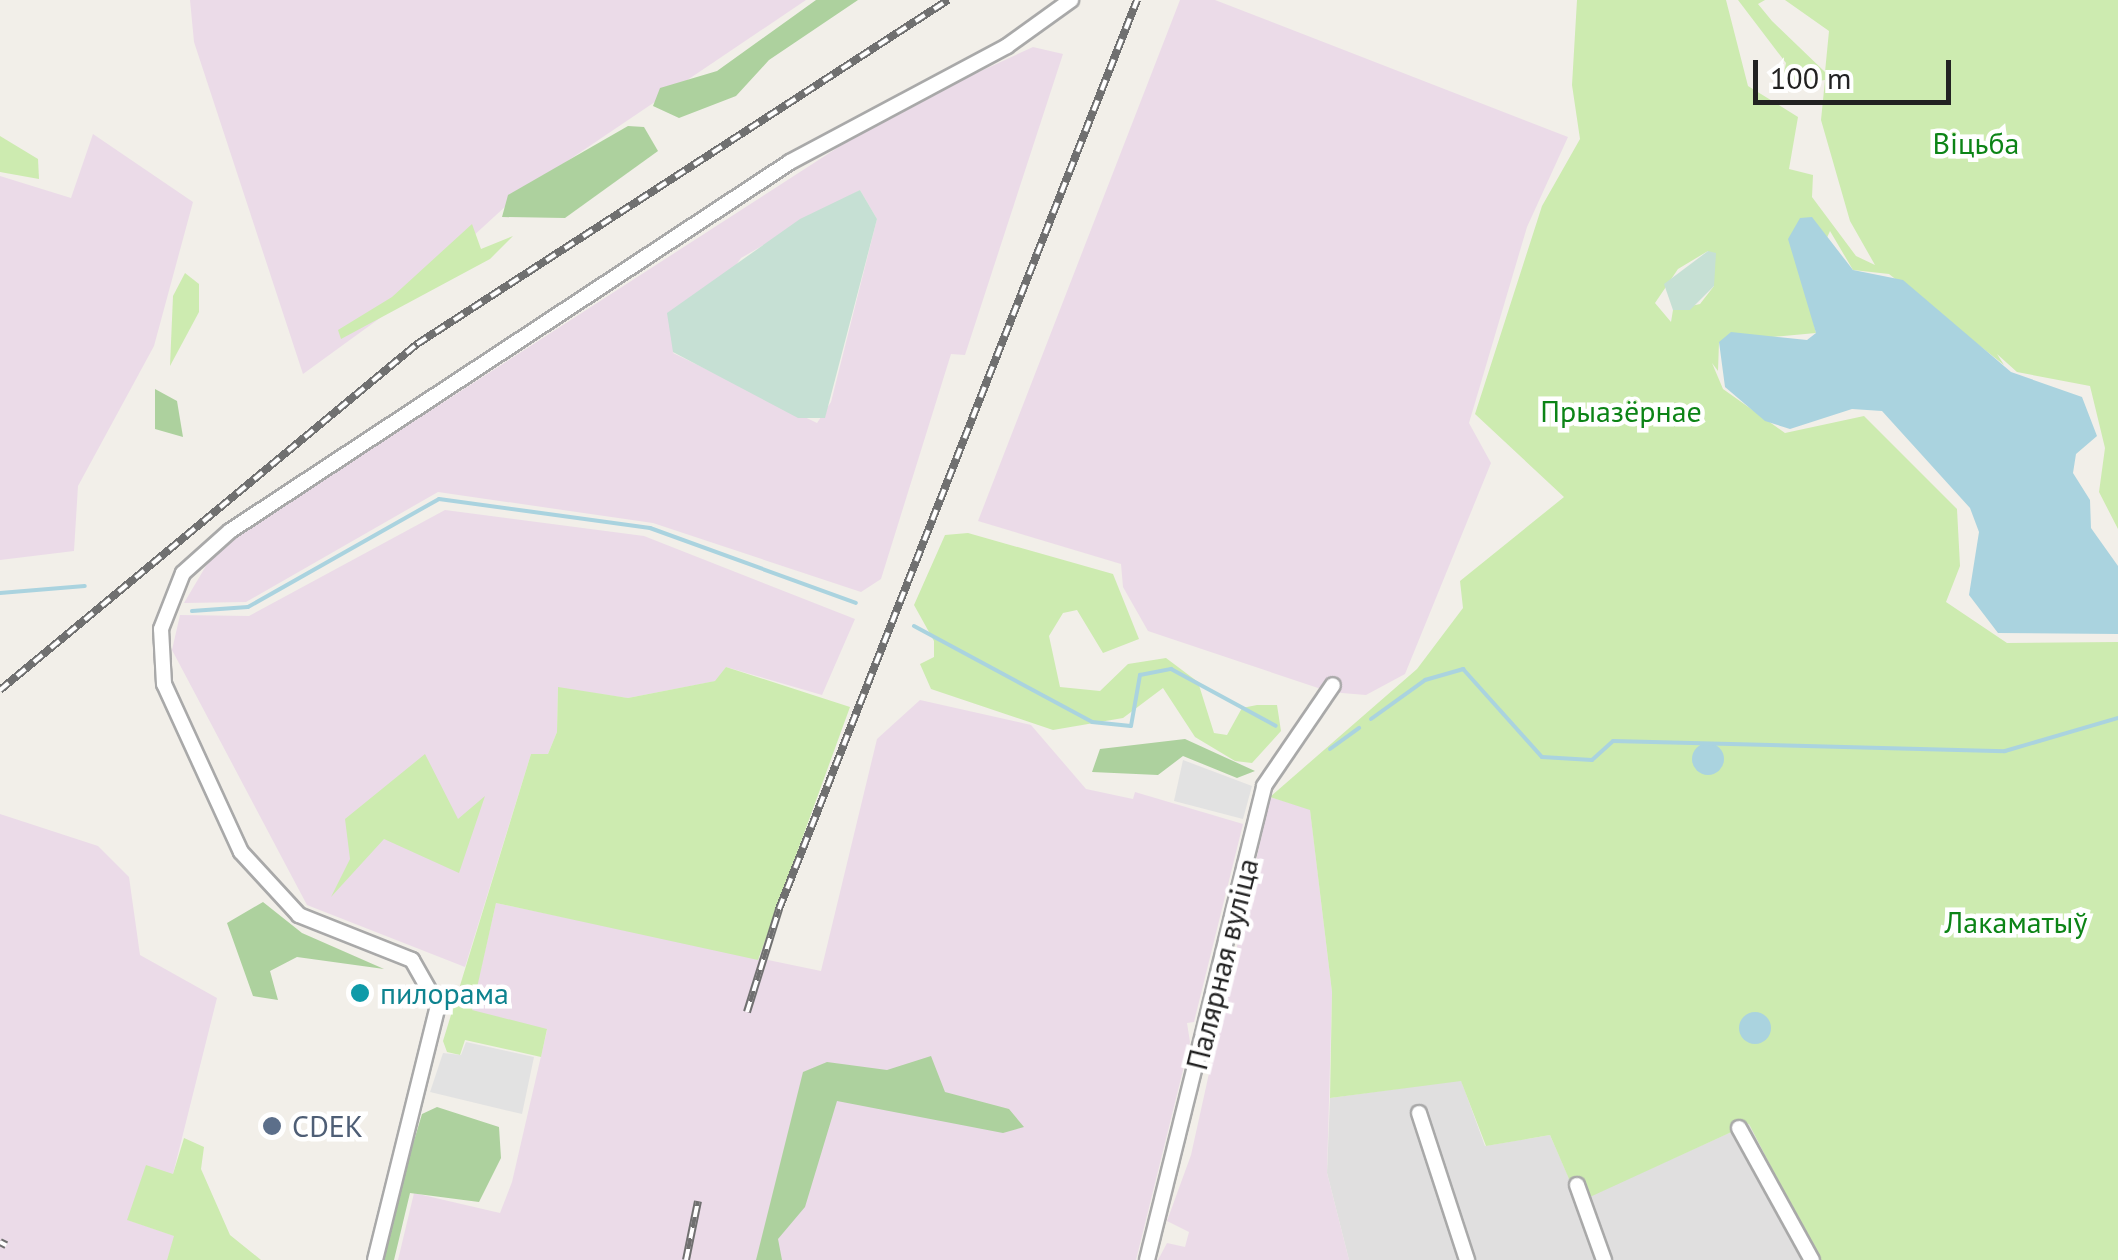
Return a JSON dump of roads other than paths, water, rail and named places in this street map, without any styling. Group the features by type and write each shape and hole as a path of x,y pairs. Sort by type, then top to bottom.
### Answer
{"street":[{"path":"375,1260 438,1006 412,960 300,914 241,852 164,684 162,629 183,572 230,530 790,162 1007,46 1071,0"},
{"name":"Палярная вуліца","path":"1147,1260 1264,786 1333,685"},
{"path":"1420,1113 1467,1260"},
{"path":"1739,1128 1812,1260"},
{"path":"1577,1186 1604,1260"}],"water":[{"path":"1812,217 1853,270 1903,280 2011,372 2082,397 2097,436 2076,454 2073,473 2090,500 2091,528 2118,566 2118,634 1998,633 1969,595 1979,532 1970,508 1882,411 1852,409 1790,429 1765,421 1725,387 1719,342 1731,332 1807,340 1816,333 1788,239 1800,218"},
{"path":"1708,743 1719,748 1724,759 1719,770 1708,775 1697,770 1692,759 1697,748"},
{"path":"1755,1012 1766,1017 1771,1028 1766,1039 1755,1044 1744,1039 1739,1028 1744,1017"}],"waterway":[{"path":"192,611 248,607 439,499 650,528 856,603"},
{"path":"0,593 85,586"},
{"path":"914,626 1092,722 1131,726 1140,675 1171,669 1276,726"},
{"path":"1371,719 1425,680 1463,669 1542,757 1592,760 1613,741 2005,751 2118,718"},
{"path":"1330,749 1359,728"}],"railway":[{"path":"0,690 417,344 948,0"},
{"path":"747,1012 779,909 1137,0"},
{"path":"686,1260 698,1201"},
{"path":"0,1242 6,1245"}],"place":[{"name":"пилорама","path":"360,993"},
{"name":"CDEK","path":"272,1126"}],"park label":[{"name":"Віцьба","path":"1976,143"},
{"name":"Прыазёрнае","path":"1621,411"},
{"name":"Лакаматыў","path":"2016,922"}]}
